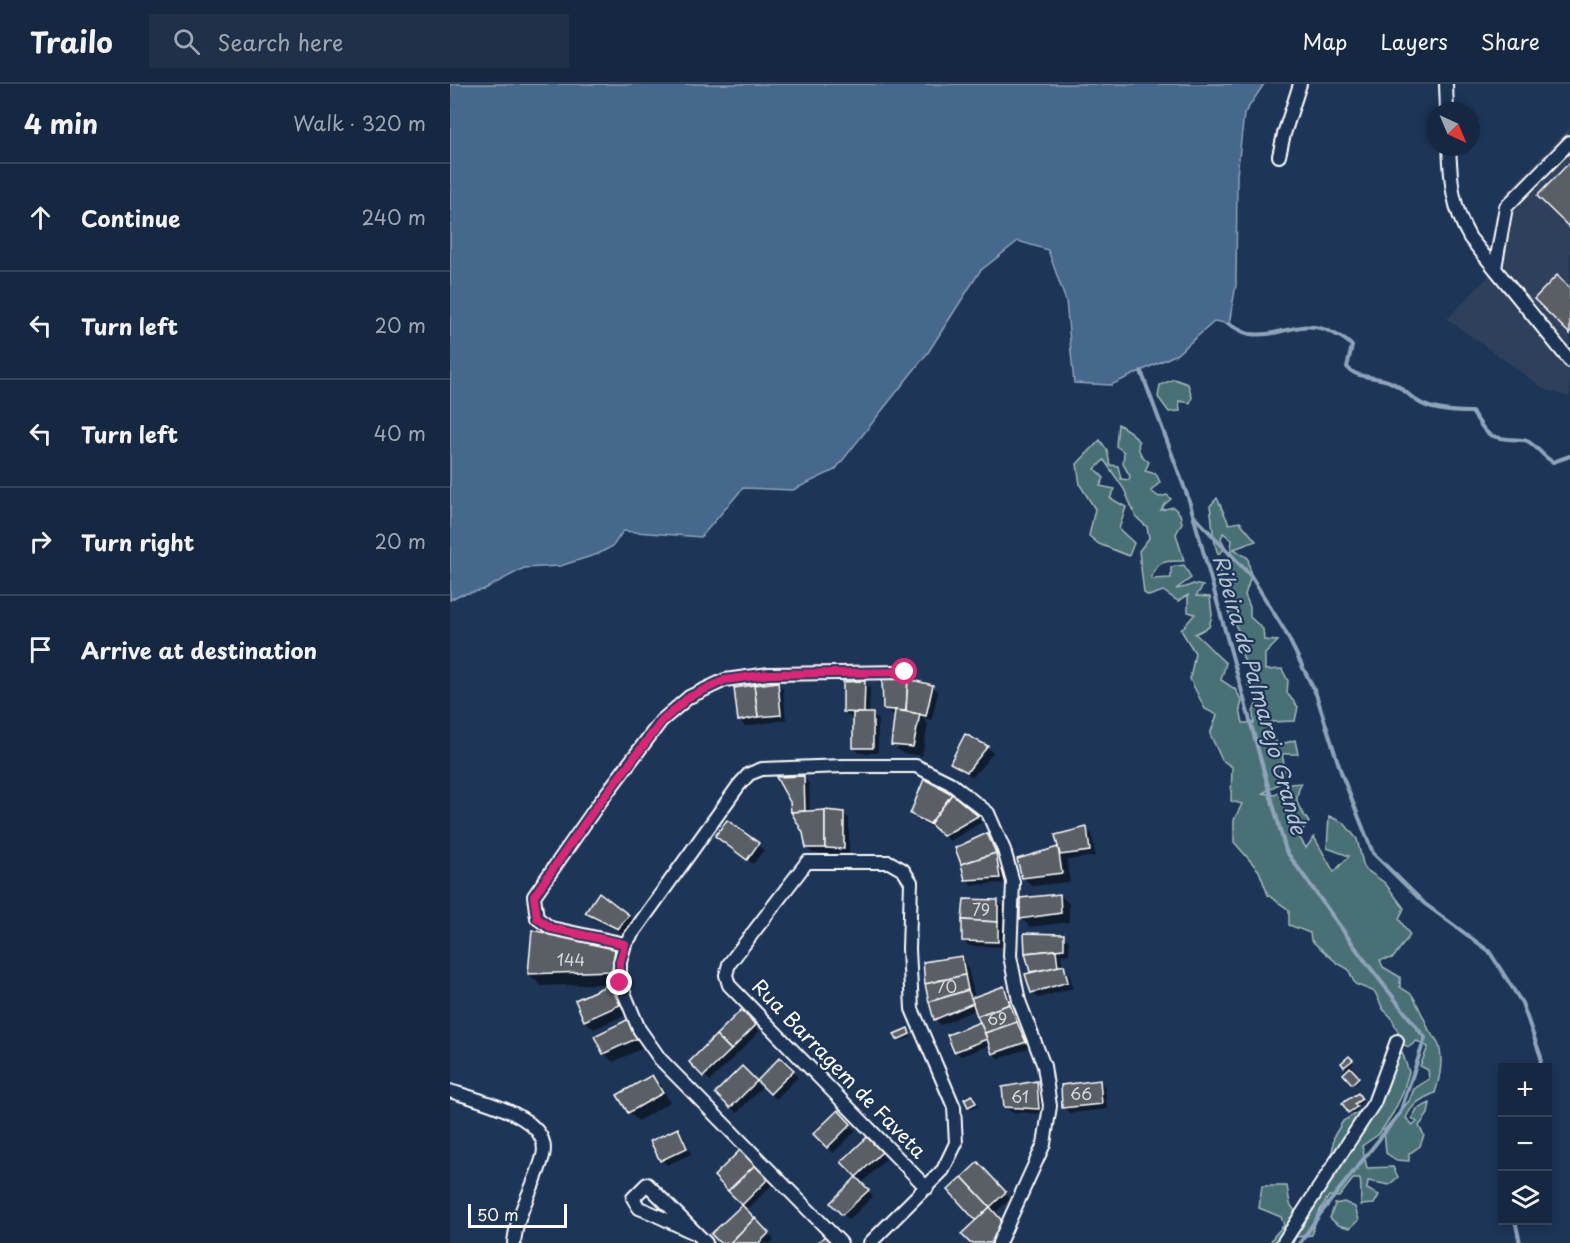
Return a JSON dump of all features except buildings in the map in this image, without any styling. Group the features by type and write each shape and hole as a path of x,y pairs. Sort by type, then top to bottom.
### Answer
{"street":[{"path":"1279,156 1300,84"},
{"path":"1446,84 1447,102"},
{"path":"1496,268 1506,207 1570,142"},
{"path":"1450,156 1454,199 1459,219 1470,238 1570,361"},
{"path":"625,944 551,928 537,918 534,896 597,806 662,721 689,697 725,680 769,674 905,672"},
{"path":"841,1243 660,1059 639,1029 620,983 620,962 625,944 739,785 749,774 762,769 916,766 950,783 988,813 1004,850 1012,882 1010,956 1019,1001 1044,1066 1050,1106 1044,1144 999,1243"},
{"name":"Rua Barragem de Faveta","path":"870,1243 927,1188 943,1170 956,1143 954,1107 912,1009 909,949 911,882 903,870 889,862 807,862 729,964 726,975 729,985 927,1188"},
{"path":"1283,1243 1374,1103 1397,1041"},
{"path":"450,1091 523,1118 534,1125 543,1142 543,1155 518,1216 514,1243"},
{"path":"647,1184 701,1239 654,1213 639,1208 633,1198 647,1184"}],"shaded area":[{"path":"450,84 1264,84 1244,114 1237,175 1236,285 1229,324 1215,321 1177,354 1111,385 1074,383 1066,301 1048,250 1018,241 980,271 929,351 835,470 793,490 743,488 701,537 623,531 613,546 598,554 560,566 524,568 483,590 459,595 450,600"},
{"path":"1570,127 1570,397 1546,390 1447,319 1488,277 1503,196"}],"green space":[{"path":"1174,379 1188,384 1192,397 1190,403 1179,401 1180,411 1169,412 1158,397 1160,385"},
{"path":"1118,424 1132,433 1139,442 1140,454 1149,462 1145,471 1156,474 1160,482 1151,491 1159,497 1167,495 1171,499 1161,510 1173,507 1180,514 1182,523 1176,534 1184,561 1163,562 1156,568 1151,579 1171,578 1171,567 1184,565 1191,578 1176,589 1193,584 1203,586 1196,596 1210,597 1212,615 1209,627 1195,634 1226,663 1221,680 1235,689 1242,701 1240,709 1243,723 1254,723 1253,712 1259,697 1248,685 1255,671 1244,660 1240,648 1239,632 1228,612 1231,603 1230,584 1219,578 1221,562 1230,557 1232,540 1223,533 1221,539 1226,548 1218,554 1210,506 1217,498 1229,524 1240,522 1256,541 1234,549 1248,558 1251,576 1245,595 1250,607 1250,617 1263,629 1264,640 1278,641 1265,654 1265,670 1282,669 1288,681 1287,693 1298,707 1295,721 1270,722 1271,733 1278,745 1295,740 1298,754 1282,754 1285,769 1280,783 1263,793 1275,795 1289,784 1302,783 1297,799 1309,822 1298,835 1306,848 1314,837 1334,872 1349,856 1327,848 1329,816 1344,823 1357,839 1364,868 1385,883 1404,908 1399,919 1410,935 1393,958 1380,960 1383,967 1400,977 1400,987 1413,997 1438,1043 1441,1062 1435,1093 1417,1102 1406,1118 1413,1125 1417,1122 1412,1118 1417,1109 1430,1103 1428,1114 1419,1126 1424,1135 1420,1146 1409,1154 1409,1161 1396,1160 1386,1153 1384,1130 1409,1101 1414,1089 1429,1079 1428,1070 1420,1066 1428,1047 1417,1041 1409,1047 1404,1045 1391,1017 1383,1009 1375,992 1355,984 1348,969 1337,963 1311,940 1310,933 1289,925 1289,910 1268,895 1259,871 1234,842 1234,820 1242,804 1231,801 1232,767 1222,760 1210,734 1217,715 1205,709 1190,679 1195,653 1181,630 1195,614 1188,612 1188,595 1178,601 1163,591 1149,596 1144,593 1139,551 1149,538 1147,527 1136,517 1124,489 1104,460 1095,469 1104,478 1100,486 1115,489 1110,498 1126,507 1119,529 1134,543 1129,556 1099,544 1089,536 1095,509 1080,485 1077,464 1100,440 1107,450 1110,465 1118,466 1121,479 1129,480 1130,476 1123,464 1124,452 1116,446"},
{"path":"1402,1052 1409,1072 1402,1095 1379,1134 1362,1146 1367,1168 1393,1167 1398,1177 1389,1185 1368,1181 1367,1189 1379,1195 1374,1204 1361,1205 1360,1179 1353,1179 1339,1197 1329,1196 1317,1215 1312,1235 1296,1237 1293,1243 1270,1243 1284,1225 1281,1217 1259,1208 1262,1186 1287,1186 1290,1204 1297,1214 1334,1173 1332,1154 1334,1136 1343,1121 1374,1103 1395,1059"},
{"path":"1344,1202 1355,1207 1359,1220 1350,1228 1338,1225 1330,1218 1335,1204"}],"waterway":[{"path":"1229,324 1250,334 1272,333 1301,327 1322,328 1341,337 1352,346 1347,367 1356,374 1394,384 1429,407 1472,412 1489,434 1500,438 1527,441 1553,462 1570,456"},
{"name":"Ribeira de Palmarejo Grande","path":"1141,371 1189,500 1286,851 1362,957 1425,1038 1400,1113 1320,1214 1300,1243"},
{"path":"1194,516 1251,576 1285,631 1316,694 1342,775 1373,853 1425,904 1489,951 1522,1003 1541,1057 1540,1063"},
{"path":"1516,1225 1520,1243"}],"route":[{"path":"620,983 620,962 625,944 551,928 537,918 534,896 597,806 662,721 689,697 725,680 769,674 905,672"}]}
